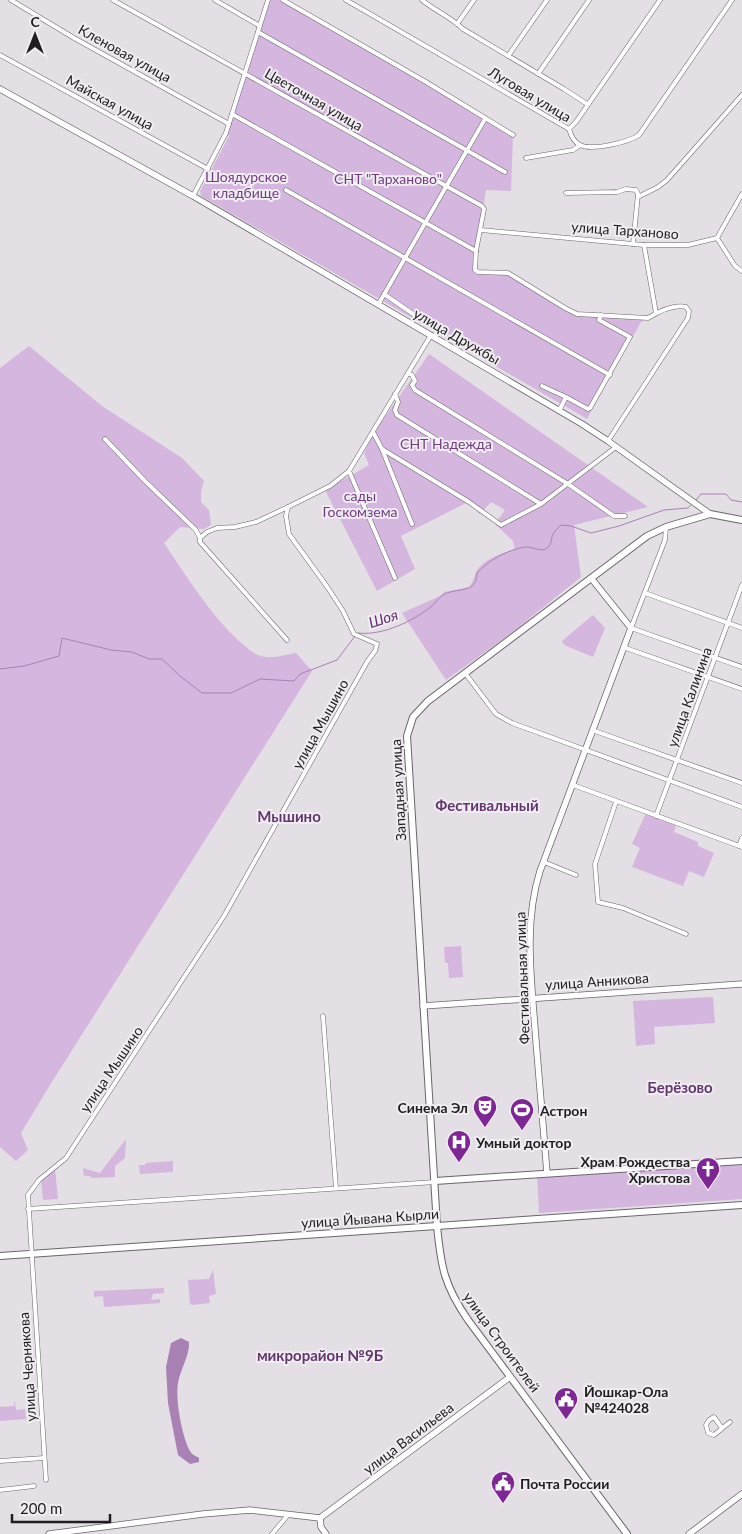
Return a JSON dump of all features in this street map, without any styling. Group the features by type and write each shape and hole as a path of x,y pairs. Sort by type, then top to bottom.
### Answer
{"main road":[{"name":"улица Дружбы","path":"710,514 742,520"},
{"name":"Западная улица","path":"437,1226 407,736 410,723 416,712 428,701 639,541 666,527 710,514"},
{"path":"435,1182 742,1161"},
{"name":"улица Йывана Кырли","path":"0,1256 742,1205"},
{"name":"улица Строителей","path":"437,1226 442,1268 450,1289 468,1320 627,1534"}],"street":[{"name":"Кленовая улица","path":"11,0 74,38 229,124"},
{"name":"Цветочная улица","path":"113,0 482,206 484,209 481,230"},
{"path":"214,0 260,26"},
{"path":"193,196 220,147 229,124 268,0"},
{"path":"283,0 426,82 513,135"},
{"name":"Луговая улица","path":"346,0 568,130 570,136 580,145"},
{"path":"422,0 463,29 587,104"},
{"path":"457,24 474,0"},
{"path":"508,56 547,0"},
{"path":"538,74 589,0"},
{"path":"568,130 576,122 660,0"},
{"path":"526,158 573,150 580,145 601,146 630,140 640,135 732,0"},
{"path":"258,32 505,172"},
{"name":"Майская улица","path":"0,55 208,169"},
{"name":"улица Дружбы","path":"0,89 193,196 559,411 608,441 691,498 710,514"},
{"path":"638,197 667,180 742,96"},
{"path":"232,114 476,251"},
{"path":"378,305 485,119"},
{"path":"566,193 617,192 632,189 638,194 634,244"},
{"path":"286,190 610,375"},
{"path":"742,194 717,238 735,266 742,271"},
{"path":"481,230 476,251 475,270 478,272 508,273 577,314 648,318 656,313 684,306 689,311 688,318 608,441"},
{"name":"улица Тарханово","path":"481,230 644,245 688,245 717,238"},
{"path":"644,245 656,313"},
{"path":"200,538 206,532 217,528 235,527 256,522 330,486 349,471 408,373 439,328 416,316 384,294"},
{"path":"542,386 588,409 590,408 630,338 599,320 601,315"},
{"path":"408,373 412,375 415,381 412,385 414,390 568,484 614,516 625,516"},
{"path":"395,394 398,402 395,410 397,415 541,504"},
{"path":"559,411 566,397"},
{"path":"373,432 382,449 412,524"},
{"path":"105,439 139,476 196,530 201,545 287,640"},
{"path":"382,449 469,502 501,525 541,504 616,447"},
{"path":"349,471 395,578"},
{"name":"улица Мышино","path":"28,1209 28,1195 31,1190 55,1166 65,1159 133,1058 224,916 376,648 376,644 354,634 343,611 289,534 286,516 288,507"},
{"name":"Фестивальная улица","path":"547,1173 533,998 531,940 536,897 544,862 623,647 623,642 645,594 665,540 666,527"},
{"path":"591,578 631,628 742,667"},
{"name":"улица Калинина","path":"656,816 742,585"},
{"path":"645,594 742,628"},
{"path":"623,647 742,689"},
{"path":"465,673 496,714 506,720 742,807"},
{"path":"592,730 742,783"},
{"path":"573,785 740,847 742,838"},
{"path":"616,802 596,864 598,902 623,908 686,934"},
{"path":"544,862 576,875"},
{"name":"улица Анникова","path":"423,1006 742,984"},
{"path":"323,1016 336,1188"},
{"path":"28,1209 435,1182"},
{"name":"улица Чернякова","path":"28,1209 46,1480"},
{"name":"улица Васильева","path":"320,1518 510,1377"},
{"path":"722,1428 714,1417 706,1425 708,1433 714,1435 730,1422"},
{"path":"0,1461 44,1458"},
{"path":"0,1490 34,1486"},
{"path":"689,1534 742,1494"},
{"path":"49,1534 250,1510 320,1518 321,1527 326,1534"},
{"path":"272,1534 288,1515"}],"green space":[{"name":"СНТ \"Тарханово\"","path":"269,0 279,0 513,135 511,191 486,190 473,270 479,273 508,274 576,315 645,319 641,322 587,419 201,196 200,191 229,136 227,134"},
{"path":"29,346 102,406 182,458 204,481 201,491 201,502 209,510 211,525 204,529 180,527 164,543 208,607 239,641 258,655 267,657 296,653 312,671 21,1133 28,1150 16,1161 0,1147 0,368"},
{"name":"СНТ Надежда","path":"429,354 648,507 574,525 581,577 514,631 446,680 402,613 440,596 444,592 469,587 480,566 494,556 515,549 513,541 495,524 505,510 491,502 480,514 468,502 401,536 415,569 377,591 325,490 369,465 364,453 373,434"},
{"path":"593,615 605,628 593,657 564,645 562,641"},
{"path":"646,813 676,825 674,832 698,842 698,846 714,853 704,877 689,871 683,886 632,867 640,848 632,844"},
{"path":"461,946 463,977 449,978 448,963 445,963 444,947"},
{"path":"713,997 715,1023 654,1027 655,1044 636,1046 633,1001"},
{"path":"126,1139 125,1158 115,1166 115,1177 91,1178 91,1176 84,1176 83,1168 100,1173"},
{"path":"173,1161 173,1172 140,1174 139,1165"},
{"path":"742,1163 742,1199 539,1213 537,1177"},
{"path":"55,1169 58,1199 43,1200 41,1180"},
{"path":"213,1270 216,1294 209,1296 210,1303 192,1305 190,1303 188,1280 209,1279"},
{"path":"164,1288 164,1293 153,1294 151,1300 160,1299 160,1303 104,1307 103,1296 94,1297 94,1291"},
{"path":"14,1402 16,1410 25,1409 26,1419 0,1421 0,1407 14,1406"}],"shaded area":[{"path":"181,1338 189,1342 189,1347 178,1383 178,1407 187,1445 191,1453 199,1458 199,1462 190,1464 178,1455 168,1403 166,1367 171,1343"}],"waterway":[{"name":"Шоя","path":"696,500 701,494 726,494 731,500 742,502"},
{"name":"Шоя","path":"358,633 387,630 407,622 432,606 443,595 469,588 473,585 477,573 482,568 505,553 525,547 540,550 549,547 553,534 561,525 571,526 591,533 619,526 664,510 688,508 691,505"},
{"name":"Шоя","path":"0,669 24,666 59,656 62,638 111,650 132,652 149,659 162,659 202,693 231,693 260,679 294,681 300,674 337,660 355,636"}],"place":[{"name":"Синема Эл","path":"485,1128"},
{"name":"Астрон","path":"522,1131"},
{"name":"Умный доктор","path":"459,1163"},
{"name":"Храм Рождества Христова","path":"708,1190"},
{"name":"Йошкар-Ола №424028","path":"566,1420"},
{"name":"Почта России","path":"503,1504"}],"district":[{"name":"Фестивальный","path":"487,805"},
{"name":"Мышино","path":"289,816"},
{"name":"Берёзово","path":"680,1087"},
{"name":"микрорайон №9Б","path":"320,1355"}],"park label":[{"name":"Шоядурское кладбище","path":"246,184"},
{"name":"сады Госкомзема","path":"360,504"}]}
